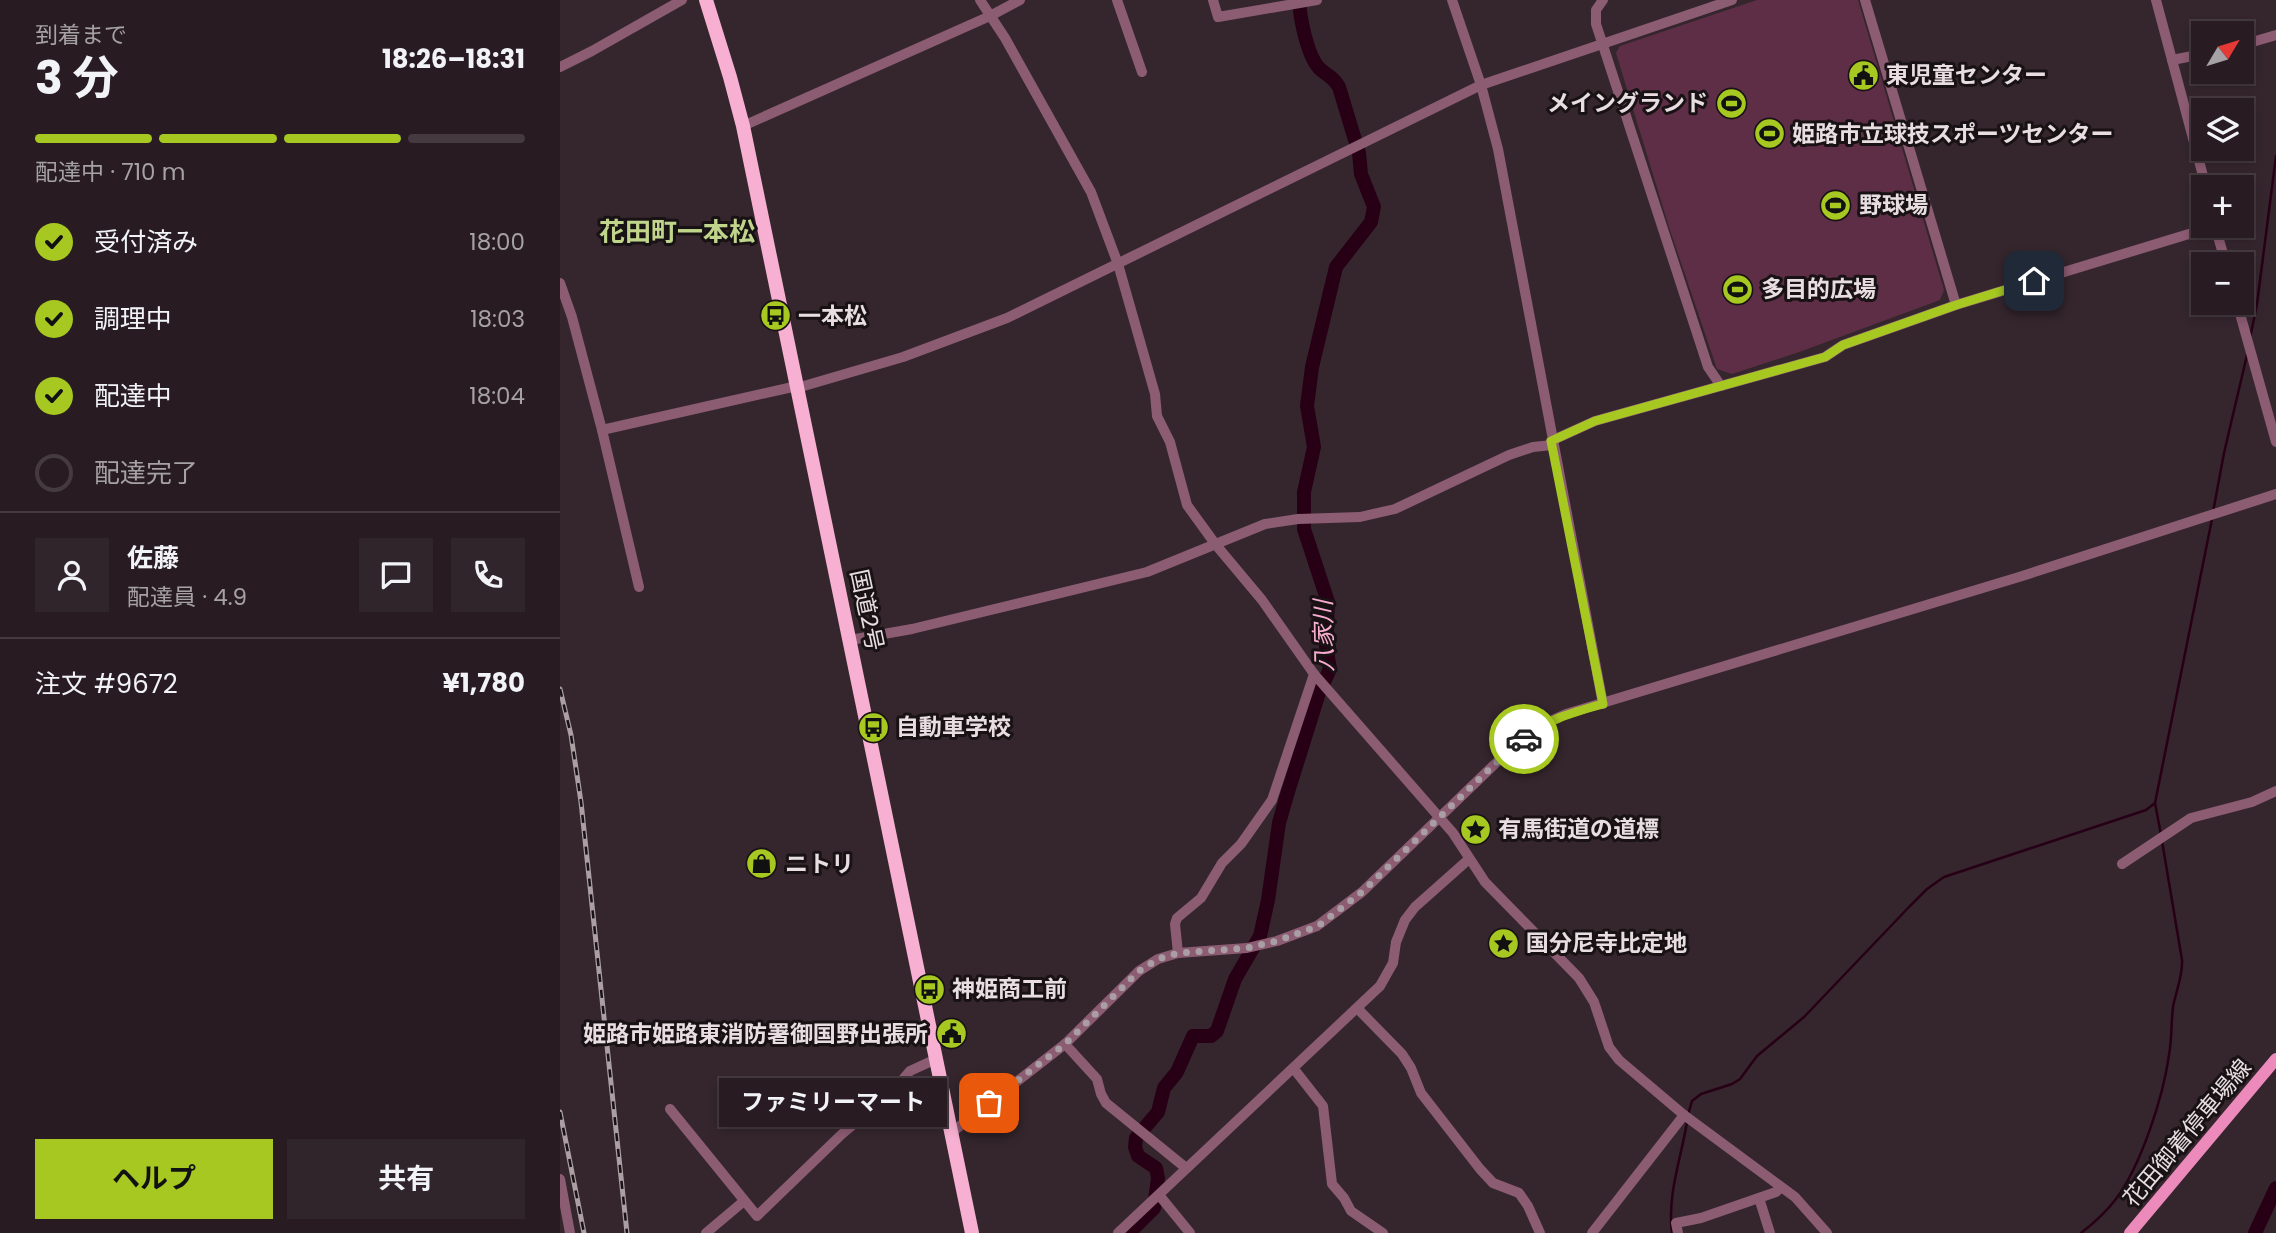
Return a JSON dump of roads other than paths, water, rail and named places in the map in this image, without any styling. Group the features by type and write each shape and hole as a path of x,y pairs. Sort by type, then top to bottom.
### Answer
{"highway":[{"name":"国道2号","path":"706,0 743,126 972,1233"}],"main road":[{"name":"花田御着停車場線","path":"2130,1233 2276,1059"}],"street":[{"path":"560,66 682,0"},
{"path":"980,0 1005,38 1091,192 1118,264 1138,343 1155,394 1157,416 1170,442 1187,505 1262,600 1314,674 1440,817 1485,882 1579,978 1594,1002 1609,1047 1619,1060 1684,1115 1795,1197 1827,1233"},
{"path":"743,126 990,16 1020,0"},
{"path":"1117,0 1142,72"},
{"path":"1213,0 1218,17 1317,0"},
{"path":"1452,0 1481,85 1497,149 1603,704"},
{"path":"1603,0 1596,9 1596,24 1708,367 1721,386"},
{"path":"602,430 797,387 902,357 1007,318 1481,85 1732,0"},
{"path":"1865,0 1956,305"},
{"path":"2156,0 2203,175"},
{"path":"2254,41 2276,35"},
{"path":"2172,60 2191,56"},
{"path":"849,640 912,629 1147,572 1265,523 1360,517 1395,509 1509,455 1552,443 1595,421 1825,357 1843,345 1956,305 2191,233"},
{"path":"560,283 572,317 602,430 639,587"},
{"path":"2240,315 2276,442"},
{"path":"951,1133 1065,1044 1139,971 1158,959 1178,953 1247,948 1277,941 1318,926 1362,892 1498,761 1539,726 1566,714 2019,577 2276,494"},
{"path":"1178,953 1175,924 1177,918 1202,898 1222,863 1241,844 1272,800 1314,674"},
{"path":"2122,864 2191,818 2252,802 2276,791"},
{"path":"1118,1233 1380,986 1393,962 1396,942 1405,920 1415,907 1469,859"},
{"path":"1358,1009 1402,1055 1411,1068 1421,1093 1480,1170 1493,1183 1519,1193 1540,1233"},
{"path":"1065,1044 1097,1079 1106,1103 1185,1168"},
{"path":"670,1109 757,1216 842,1134 892,1092 910,1070 936,1059"},
{"path":"1294,1069 1323,1106 1332,1184 1351,1211 1383,1233"},
{"path":"1592,1233 1684,1115"},
{"path":"560,1179 562,1204 570,1233"},
{"path":"1678,1233 1676,1223 1701,1218 1776,1192 1781,1187"},
{"path":"1159,1195 1191,1233"},
{"path":"1759,1198 1770,1233"},
{"path":"706,1233 744,1201"}],"waterway":[{"name":"八家川","path":"1129,1233 1154,1208 1158,1178 1156,1168 1138,1156 1136,1138 1158,1112 1164,1088 1177,1072 1193,1036 1211,1036 1217,1031 1235,979 1260,936 1279,823 1319,693 1330,669 1326,646 1328,602 1304,529 1304,492 1314,447 1307,406 1312,367 1336,267 1371,222 1374,207 1361,174 1359,153 1339,87 1319,68 1311,54 1299,0"},
{"path":"2250,338 2257,304 2276,156"},
{"path":"2213,512 2247,355"},
{"path":"2161,835 2155,803 2212,519"},
{"path":"1688,1115 1692,1101 1701,1094 1740,1079 1757,1056 1804,1017 1927,889 1944,877 2146,810 2155,803"},
{"path":"2081,1233 2116,1199 2134,1168 2150,1130 2166,1072 2173,1007 2182,960 2162,841"},
{"path":"1672,1233 1671,1205 1687,1122"},
{"path":"2255,1233 2276,1188"}],"railway":[{"path":"560,689 571,735 581,802 627,1233"},
{"path":"560,1112 584,1233"}],"place":[{"name":"東児童センター","path":"1863,75"},
{"name":"メイングランド","path":"1731,103"},
{"name":"姫路市立球技スポーツセンター","path":"1769,134"},
{"name":"野球場","path":"1836,205"},
{"name":"多目的広場","path":"1738,289"},
{"name":"一本松","path":"775,316"},
{"name":"自動車学校","path":"873,727"},
{"name":"有馬街道の道標","path":"1475,829"},
{"name":"ニトリ","path":"762,864"},
{"name":"国分尼寺比定地","path":"1503,943"},
{"name":"神姫商工前","path":"929,989"},
{"name":"姫路市姫路東消防署御国野出張所","path":"951,1034"},
{"name":"ファミリーマート","path":"989,1103"}],"district":[{"name":"花田町一本松","path":"677,232"}]}
